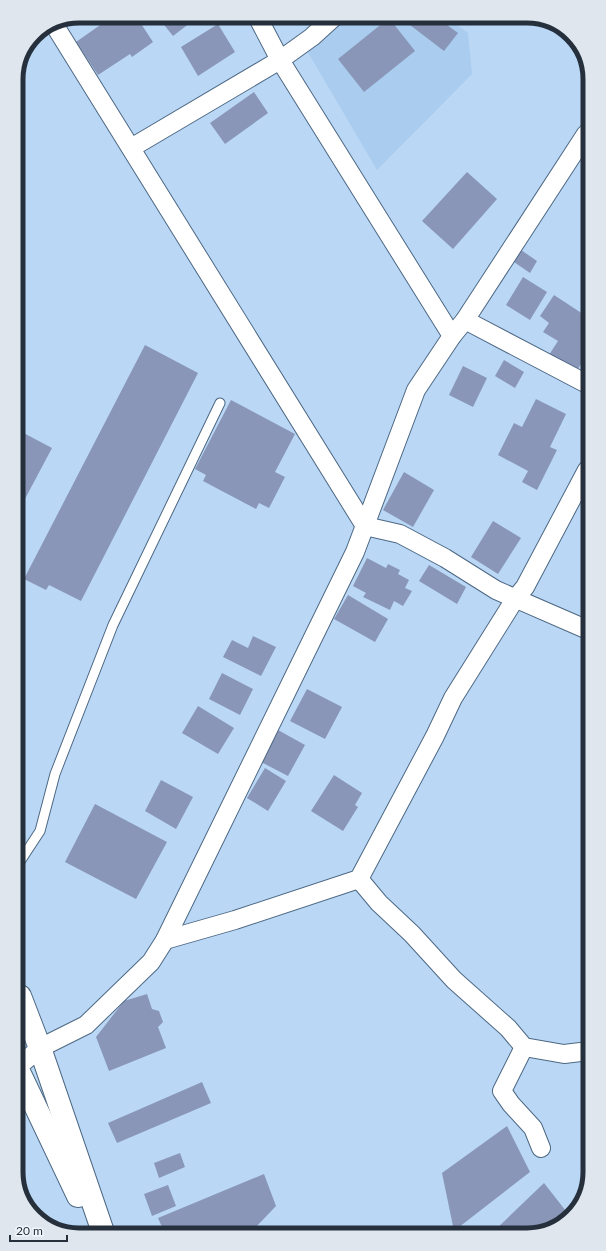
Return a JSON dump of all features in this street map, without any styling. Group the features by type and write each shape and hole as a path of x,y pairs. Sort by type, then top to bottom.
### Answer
{"main road":[{"path":"23,1004 40,1048 102,1228"},
{"path":"23,1080 93,1228"}],"street":[{"path":"261,23 280,60 452,336"},
{"path":"131,148 280,60 312,38 328,23"},
{"path":"56,28 365,526 400,534 445,558 496,590 583,628"},
{"path":"23,1062 40,1048 86,1025 151,962 166,940 355,552 416,390 452,336 465,320 583,139"},
{"path":"465,320 583,382"},
{"path":"166,940 235,920 359,879 435,736 453,698 515,599 525,587 583,478"},
{"path":"359,879 379,903 412,934 454,980 508,1028 524,1047 564,1054 583,1052"},
{"path":"524,1047 502,1091 511,1104 533,1128 541,1148"}],"lane":[{"path":"23,857 40,831 55,774 113,625 220,403"}],"shaded area":[{"path":"341,23 454,23 468,33 472,74 377,170 306,49"}],"building":[{"path":"103,23 141,23 153,42 132,57 130,54 98,75 76,42"},
{"path":"163,23 190,23 173,36"},
{"path":"383,23 393,23 415,51 364,92 338,59"},
{"path":"412,23 444,23 458,33 444,51 410,25"},
{"path":"218,24 235,52 198,76 181,47"},
{"path":"254,92 268,113 225,144 210,123"},
{"path":"467,172 497,199 453,249 422,221"},
{"path":"521,250 537,261 530,273 514,262"},
{"path":"523,277 547,292 530,320 506,305"},
{"path":"554,295 583,314 583,361 576,372 549,355 558,341 543,332 549,323 540,316"},
{"path":"145,345 198,373 81,601 49,585 46,590 24,579"},
{"path":"504,360 524,372 515,388 495,376"},
{"path":"463,366 487,378 473,407 449,395"},
{"path":"536,399 566,414 550,447 557,450 537,490 522,482 528,471 498,455 514,423 522,427"},
{"path":"231,400 295,434 275,472 285,477 269,508 259,503 256,509 203,481 206,475 195,469"},
{"path":"23,433 52,448 23,503"},
{"path":"404,472 434,490 413,527 383,510"},
{"path":"493,521 521,538 498,574 471,557"},
{"path":"367,558 386,568 388,564 400,570 398,574 409,580 405,588 412,591 403,606 394,601 390,610 363,597 366,593 353,586"},
{"path":"429,565 466,587 457,604 419,581"},
{"path":"348,595 388,619 375,642 334,619"},
{"path":"253,636 276,647 261,676 223,657 232,640 248,648"},
{"path":"222,673 253,689 240,715 209,699"},
{"path":"307,689 342,707 325,739 290,721"},
{"path":"198,706 234,728 218,754 182,733"},
{"path":"278,730 305,745 288,776 261,762"},
{"path":"265,768 286,781 268,811 247,798"},
{"path":"334,775 362,793 355,805 358,807 343,831 311,811"},
{"path":"161,780 193,797 176,829 145,811"},
{"path":"95,804 167,842 136,899 65,862"},
{"path":"147,994 152,1009 159,1011 163,1022 158,1027 166,1048 109,1071 96,1037 124,1001"},
{"path":"202,1082 211,1103 117,1143 108,1123"},
{"path":"507,1126 530,1172 458,1228 453,1228 442,1173"},
{"path":"180,1153 185,1167 159,1178 154,1163"},
{"path":"264,1174 276,1206 255,1228 162,1228 158,1218"},
{"path":"544,1183 567,1212 548,1224 538,1227 497,1228"},
{"path":"168,1185 176,1206 152,1216 144,1194"}]}
